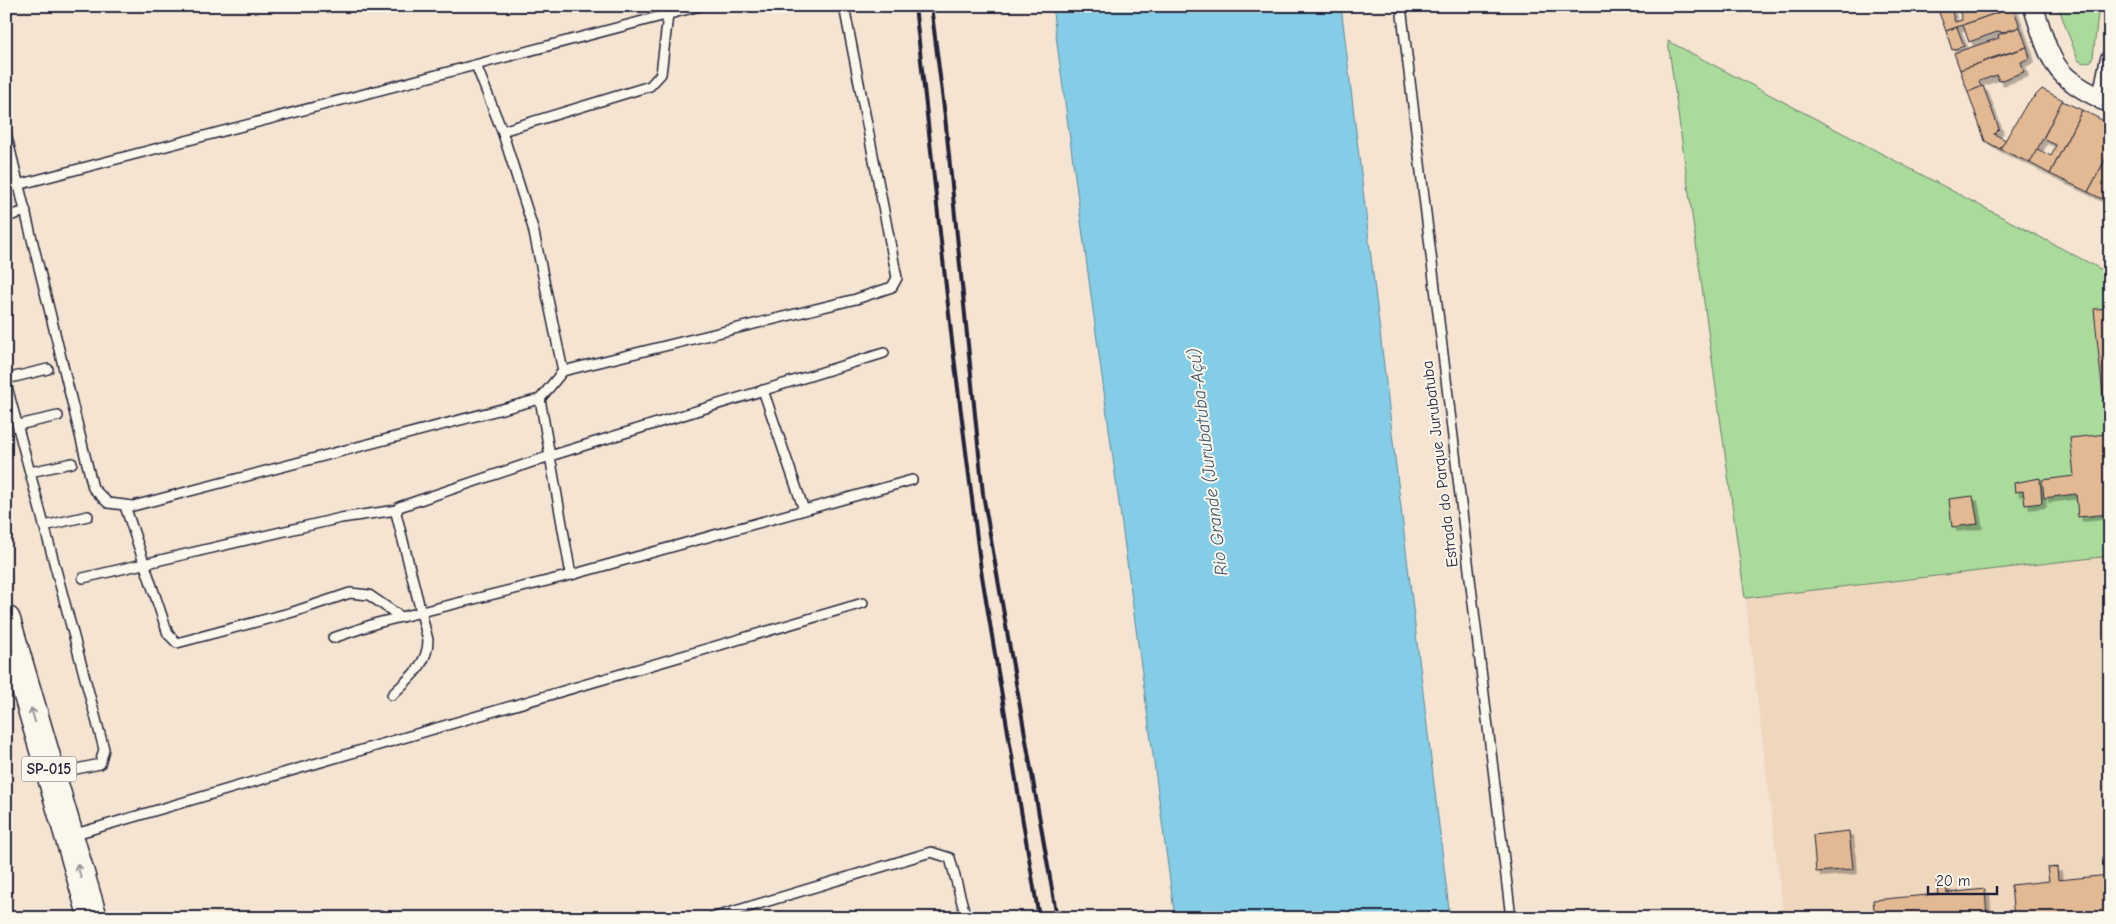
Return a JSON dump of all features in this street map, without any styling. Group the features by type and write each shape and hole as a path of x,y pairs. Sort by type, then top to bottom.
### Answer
{"highway":[{"name":"SP-015","path":"6,620 13,659 51,775 93,918"}],"street":[{"path":"2034,6 2051,55 2062,73 2084,90 2106,102 2110,60"}],"lane":[{"path":"6,188 700,6"},
{"path":"6,133 93,488 108,503 133,506 540,398 563,371 856,299 892,287 897,278 844,6"},
{"name":"Estrada do Parque Jurubatuba","path":"1401,6 1511,918"},
{"path":"502,131 650,86 661,74 668,15"},
{"path":"476,65 502,131 533,228 563,371"},
{"path":"6,217 26,211"},
{"path":"83,578 144,562 341,518 397,510 550,456 884,353"},
{"path":"48,369 6,381 104,749 100,764 51,775"},
{"path":"763,390 804,510"},
{"path":"540,398 571,575"},
{"path":"18,425 58,416"},
{"path":"30,472 72,463"},
{"path":"333,638 401,617 571,575 912,480"},
{"path":"125,506 168,634 177,643 293,612 350,593 369,595 401,617"},
{"path":"392,695 424,662 428,652 428,640 422,612 396,513 397,510"},
{"path":"44,526 88,516"},
{"path":"69,836 863,603"},
{"path":"712,918 931,852 950,858 966,918"}],"shaded area":[{"path":"2110,556 2110,918 1784,918 1745,598"}],"green space":[{"path":"2058,6 2099,6 2093,57 2090,62 2083,63 2078,60"},
{"path":"1668,41 2110,274 2110,556 1745,598"}],"water":[{"name":"Rio Grande (Jurubatuba-Açú)","path":"1052,6 1341,6 1450,918 1175,918"}],"building":[{"path":"1950,6 1955,22 1962,20 1958,6 2013,7 1946,31 1938,10"},
{"path":"2013,7 2020,27 2001,33 2000,31 1969,42 1963,25"},
{"path":"1957,27 1964,46 1952,50 1946,31"},
{"path":"2020,27 2027,47 1960,70 1954,53 1999,38 1998,35"},
{"path":"2027,47 2030,58 2021,62 2024,72 1999,81 1997,75 1979,81 1981,87 1968,92 1960,70"},
{"path":"1983,86 1999,129 1994,134 2006,140 2000,149 1985,141 1968,92"},
{"path":"2042,89 2063,100 2030,163 2000,149 2026,105"},
{"path":"2062,101 2082,110 2050,174 2030,163 2037,149 2051,156 2056,145 2043,139"},
{"path":"2082,110 2110,124 2110,151 2088,192 2050,174"},
{"path":"2110,151 2110,173 2105,180 2110,183 2108,202 2088,192"},
{"path":"2110,308 2110,514 2078,517 2076,494 2044,498 2042,480 2074,476 2070,438 2107,434 2094,309"},
{"path":"2040,478 2042,503 2025,505 2023,491 2015,492 2014,483"},
{"path":"1973,496 1978,524 1952,527 1949,499"},
{"path":"1849,831 1853,869 1816,872 1813,835"},
{"path":"2057,867 2058,880 2110,875 2110,918 2014,918 2011,885 2049,881 2047,868"},
{"path":"1945,879 1947,893 1985,889 1987,918 1875,918 1873,900 1938,894 1936,880"}],"railway":[{"path":"915,6 952,341 981,570 1039,918"},
{"path":"931,6 945,116 983,494 1057,918"}]}
